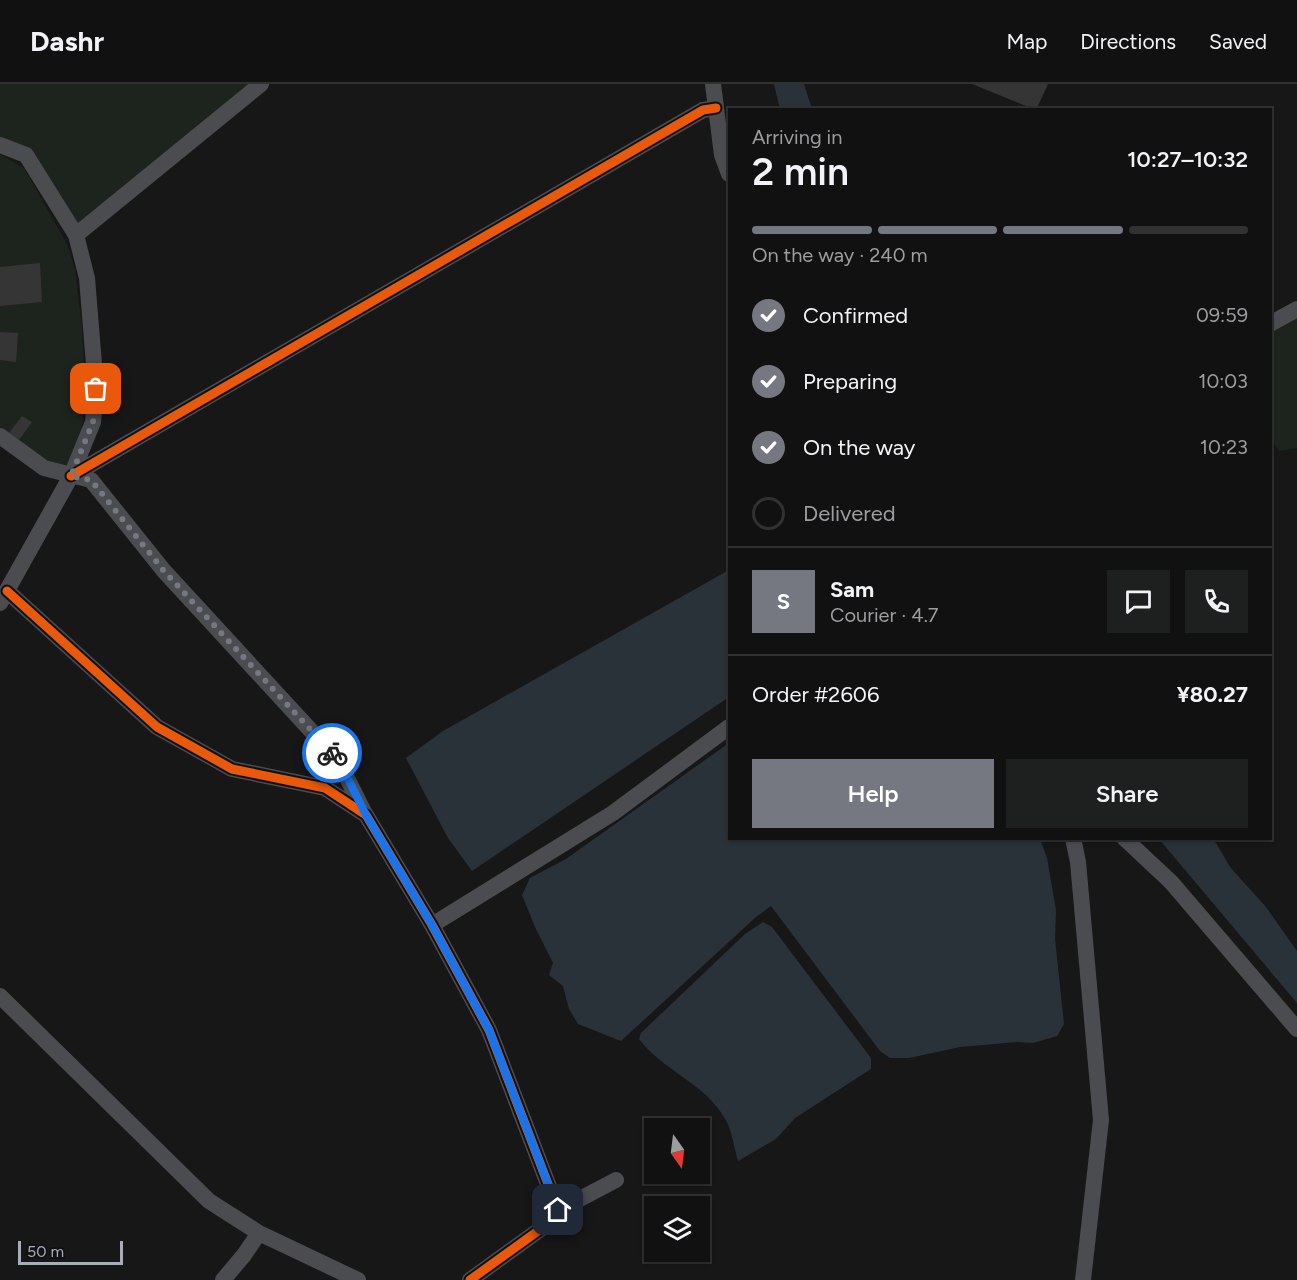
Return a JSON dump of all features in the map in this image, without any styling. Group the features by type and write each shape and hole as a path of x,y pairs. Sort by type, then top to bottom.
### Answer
{"street":[{"path":"76,235 261,84"},
{"path":"713,84 722,155 728,171"},
{"path":"71,476 702,110 716,108"},
{"path":"0,145 26,155 76,235 87,278 96,389 93,422 71,476 3,597 157,727 232,769 325,788 366,815"},
{"path":"1272,323 1297,309"},
{"path":"0,436 44,468 91,480 164,571 338,759 366,815 432,925 489,1030 557,1211"},
{"path":"432,925 613,813 728,728"},
{"path":"1073,840 1078,862 1101,1120 1085,1272 1098,1280"},
{"path":"1126,840 1171,882 1297,1029"},
{"path":"0,996 209,1202 259,1233 358,1280"},
{"path":"470,1280 549,1223 557,1211 616,1180"},
{"path":"223,1280 259,1233"}],"shaded area":[{"path":"0,84 252,84 76,227 27,153 0,142"},
{"path":"774,84 804,84 812,108 780,108"},
{"path":"0,154 24,168 67,244 75,269 82,328 85,388 82,428 67,471 0,435"},
{"path":"1297,314 1297,448 1279,451 1272,440 1272,328"},
{"path":"728,571 728,698 472,871 448,838 406,758 443,731"},
{"path":"728,744 728,840 1040,840 1047,858 1056,910 1055,939 1064,1024 1057,1036 1033,1043 1017,1042 960,1047 909,1058 890,1058 880,1051 771,906 756,917 621,1041 578,1024 569,1009 563,986 549,975 553,963 522,895 530,878 566,859"},
{"path":"1160,840 1212,840 1216,843 1230,867 1266,907 1297,951 1297,1003"},
{"path":"763,922 772,927 871,1058 871,1069 795,1118 776,1139 738,1161 729,1127 716,1105 648,1050 639,1039 641,1033 745,934"}],"building":[{"path":"972,84 1048,84 1037,108 1031,108"},
{"path":"40,263 42,302 0,306 0,267"},
{"path":"0,332 18,333 16,362 0,360"},
{"path":"22,416 32,422 19,440 9,433"}],"cycle path":[{"path":"71,476 703,110 716,108"},
{"path":"7,591 157,727 232,769 325,788 366,815 432,925 489,1030 558,1210 549,1223 470,1280"}],"way so far":[{"path":"96,389 93,422 71,476 91,480 164,571 332,753"}],"route":[{"path":"332,753 338,759 366,815 432,925 489,1030 558,1210"}]}
